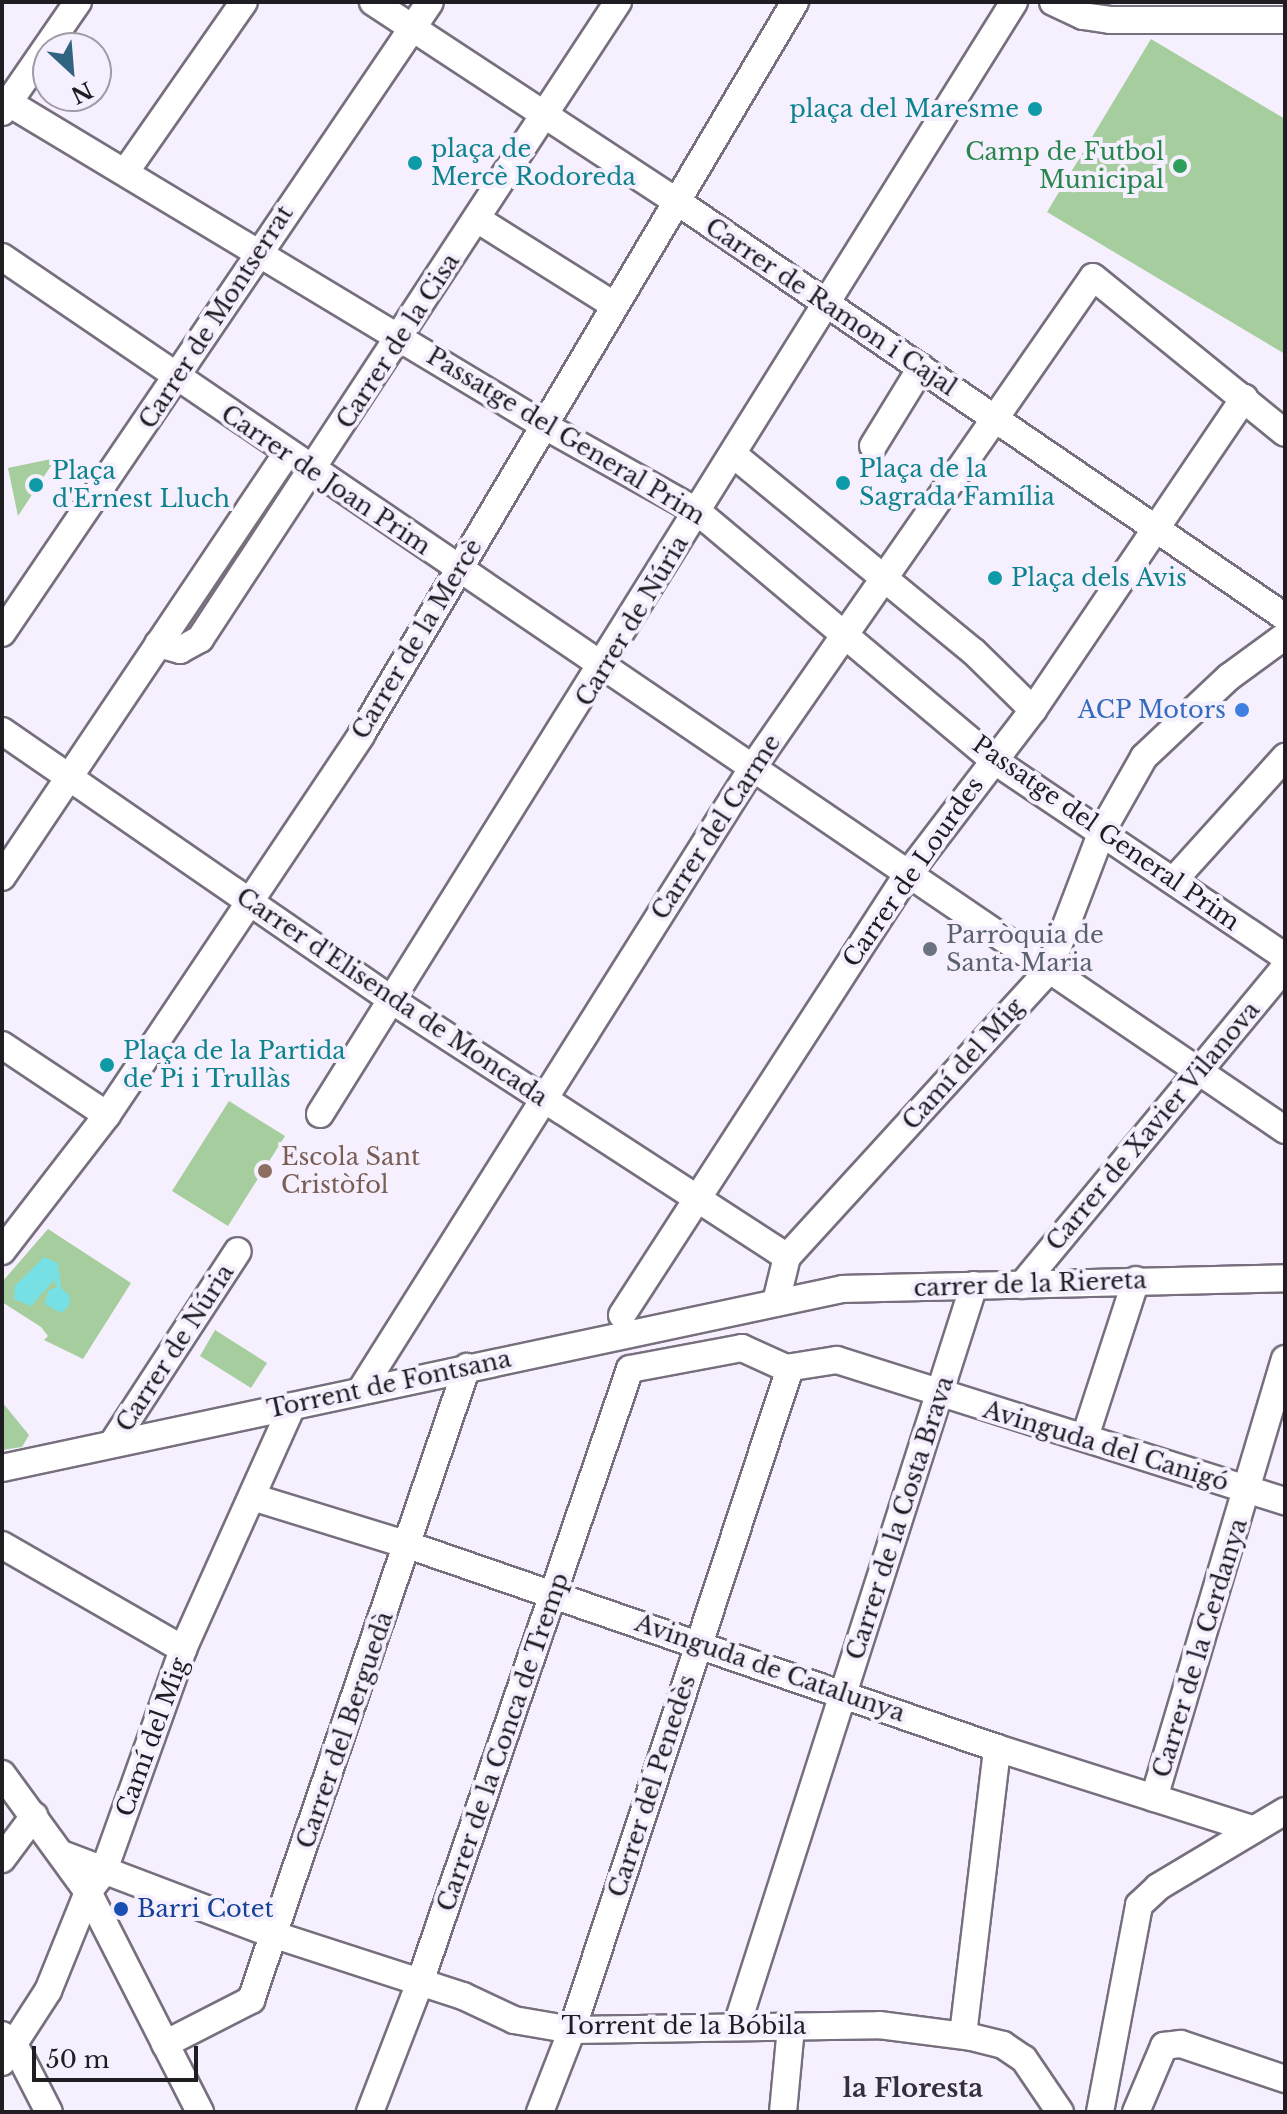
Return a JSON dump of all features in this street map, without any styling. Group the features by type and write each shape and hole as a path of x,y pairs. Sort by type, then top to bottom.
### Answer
{"street":[{"path":"126,171 244,2"},
{"name":"Carrer de Ramon i Cajal","path":"373,2 678,202 1153,530 1285,617"},
{"name":"Carrer de Montserrat","path":"2,633 177,379 258,251 430,2"},
{"name":"Carrer de la Cisa","path":"158,644 180,650 200,639 314,471 618,2"},
{"name":"Carrer de la Mercè","path":"2,1251 107,1115 361,735 795,2"},
{"name":"Carrer de Núria","path":"320,1114 603,668 1014,2"},
{"path":"1053,2 1083,16 1110,20 1285,20"},
{"path":"1280,2 1285,7"},
{"path":"5,108 72,4"},
{"name":"Passatge del General Prim","path":"5,108 126,171 545,426 698,512 847,634 992,759 1285,957"},
{"path":"477,219 615,306"},
{"name":"Carrer de Joan Prim","path":"2,257 177,379 1285,1130"},
{"name":"Carrer del Carme","path":"361,1390 753,767 998,421 1093,277 1244,398"},
{"path":"873,446 921,368"},
{"path":"1244,398 1285,433"},
{"name":"Carrer de Lourdes","path":"622,1315 907,875 992,759 1033,710 1244,398"},
{"path":"2,877 287,453"},
{"path":"734,455 974,652 1033,710"},
{"name":"Camí del Mig","path":"776,1302 787,1257 1049,970 1102,831 1144,757 1229,677 1285,636"},
{"name":"Carrer d'Elisenda de Moncada","path":"2,731 393,1001 787,1257"},
{"path":"1174,880 1285,757"},
{"name":"Carrer de Xavier Vilanova","path":"1022,1285 1197,1068 1285,967"},
{"path":"2,1045 107,1115"},
{"name":"Carrer de Núria","path":"112,1444 238,1251"},
{"name":"carrer de la Riereta","path":"776,1302 843,1289 1285,1278"},
{"path":"1085,1437 1136,1280"},
{"name":"Carrer de la Costa Brava","path":"737,2025 941,1396 974,1285"},
{"name":"Torrent de Fontsana","path":"2,1468 776,1302"},
{"name":"Carrer de la Conca de Tremp","path":"370,2112 419,1985 630,1369 742,1348 790,1368"},
{"name":"Carrer de la Cerdanya","path":"1154,1798 1249,1490 1285,1359"},
{"name":"Avinguda del Canigó","path":"790,1368 837,1360 941,1396 1085,1437 1285,1501"},
{"name":"Carrer del Berguedà","path":"165,2044 251,2000 467,1367"},
{"name":"Carrer del Penedès","path":"540,2112 572,2030 790,1368"},
{"name":"Camí del Mig","path":"6,2047 48,1991 96,1882 183,1649 292,1406"},
{"name":"Avinguda de Catalunya","path":"252,1497 554,1594 844,1692 997,1748 1253,1829"},
{"path":"2,1545 183,1649"},
{"path":"963,2035 997,1748"},
{"path":"2,1774 64,1855 96,1882 165,2044 200,2112"},
{"path":"1100,2112 1139,1905 1158,1887 1285,1811"},
{"path":"2,1859 34,1816"},
{"name":"Torrent de la Bóbila","path":"96,1882 275,1935 419,1985 463,1996 514,2020 572,2030 879,2025 963,2035 1003,2045 1024,2059 1060,2112"},
{"path":"783,2112 791,2027"},
{"path":"1136,2112 1164,2046 1181,2044 1285,2079"},
{"path":"6,2047 49,2112"}],"green space":[{"name":"Camp de Futbol Municipal","path":"1151,39 1285,119 1285,354 1047,212"},
{"path":"56,458 18,516 8,468"},
{"path":"229,1101 285,1136 228,1226 172,1191"},
{"path":"48,1229 131,1283 83,1359 44,1340 48,1336 41,1327 2,1302 2,1282"},
{"path":"215,1330 267,1363 251,1388 200,1356"},
{"path":"2,1402 29,1435 22,1447 2,1450"}],"water":[{"path":"44,1257 58,1263 61,1288 70,1296 69,1306 61,1313 45,1304 48,1291 57,1287 54,1280 31,1306 14,1299 15,1286"}],"place":[{"name":"plaça del Maresme","path":"1035,109"},
{"name":"plaça de Mercè Rodoreda","path":"415,163"},
{"name":"Camp de Futbol Municipal","path":"1180,166"},
{"name":"Plaça de la Sagrada Família","path":"843,483"},
{"name":"Plaça d'Ernest Lluch","path":"36,485"},
{"name":"Plaça dels Avis","path":"995,578"},
{"name":"ACP Motors","path":"1242,710"},
{"name":"Parròquia de Santa Maria","path":"930,949"},
{"name":"Plaça de la Partida de Pi i Trullàs","path":"107,1065"},
{"name":"Escola Sant Cristòfol","path":"265,1171"},
{"name":"Barri Cotet","path":"121,1909"}],"district":[{"name":"la Floresta","path":"913,2089"}]}
